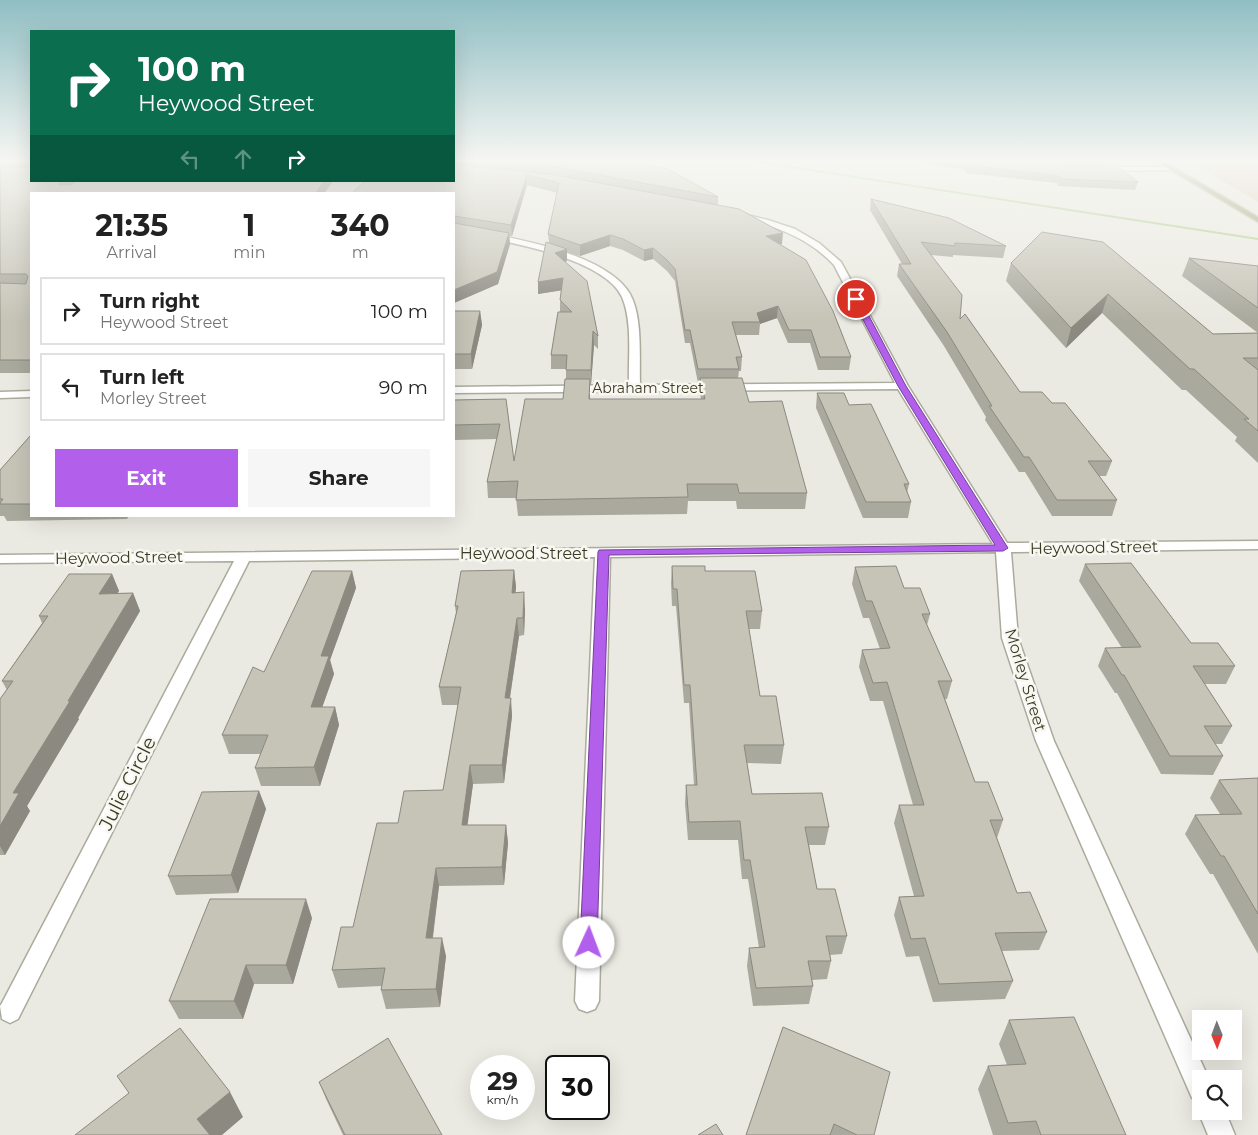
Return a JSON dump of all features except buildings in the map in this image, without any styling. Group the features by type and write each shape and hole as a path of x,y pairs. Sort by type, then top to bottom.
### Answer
{"street":[{"name":"Morley Street","path":"740,215 764,220 811,240 827,251 838,264 902,386 1003,548 1010,638 1045,741 1192,1070"},
{"path":"455,230 562,254 600,271 615,282 625,294 631,310 634,388"},
{"name":"Abraham Street","path":"455,390 902,386"},
{"path":"0,395 30,394"},
{"name":"Heywood Street","path":"0,559 1258,545"},
{"path":"587,1001 603,552"},
{"name":"Julie Circle","path":"10,1011 244,556"},
{"path":"1215,1120 1222,1135"}],"waterway":[{"path":"1101,215 1258,239"}],"route":[{"path":"589,943 603,552 1003,548 902,386 856,299"}]}
